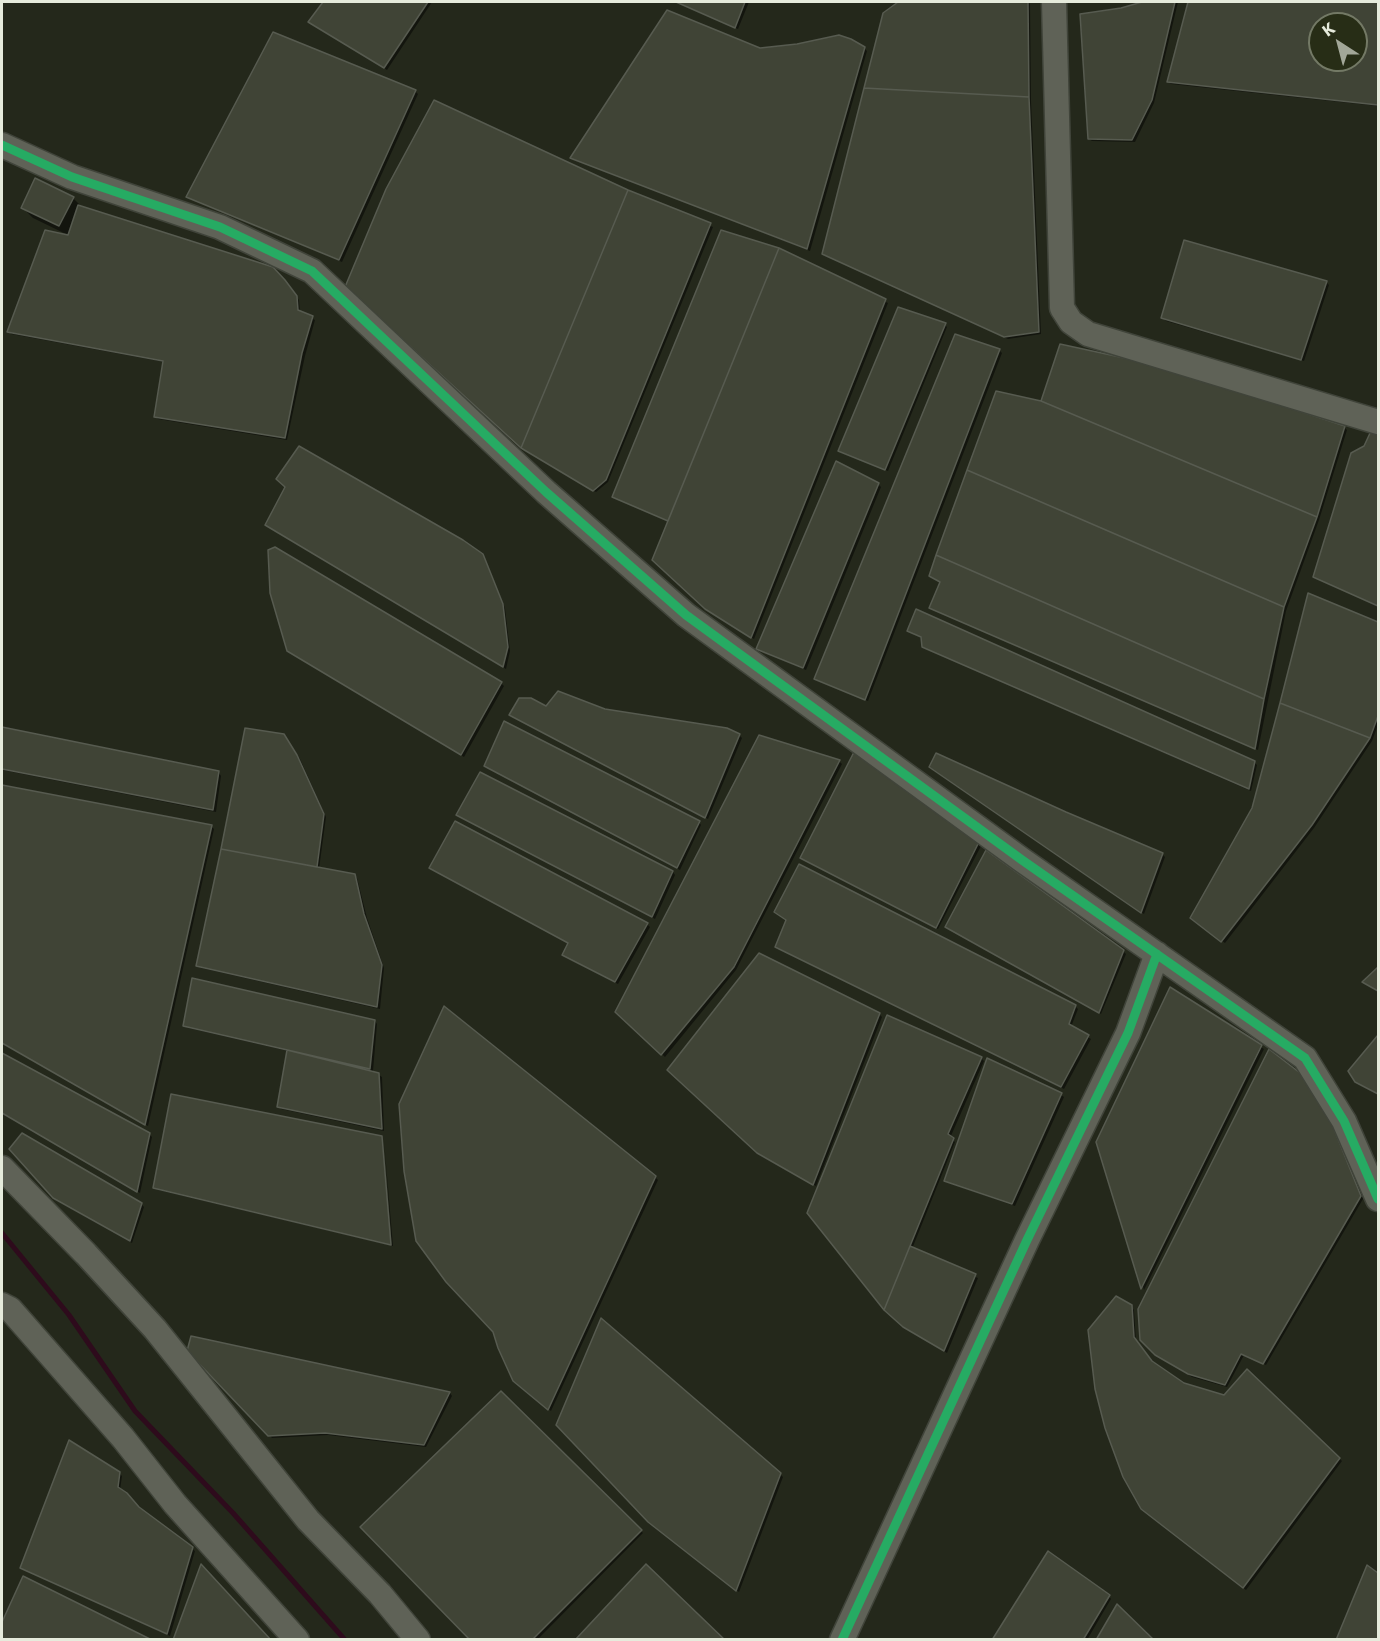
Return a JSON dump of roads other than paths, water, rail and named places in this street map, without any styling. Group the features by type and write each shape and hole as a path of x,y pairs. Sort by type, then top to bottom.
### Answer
{"street":[{"path":"1054,2 1062,308 1071,322 1088,334 1378,422"},
{"path":"2,145 72,177 220,227 312,271 538,484 686,615 1022,860 1305,1058 1344,1121 1378,1199"},
{"path":"842,1640 1027,1240 1128,1033 1157,954"},
{"path":"2,1168 155,1329 308,1520 380,1594 418,1640"},
{"path":"2,1305 10,1309 123,1438 175,1504 297,1640"}],"waterway":[{"path":"2,1233 69,1315 135,1411 233,1513 345,1640"}]}
